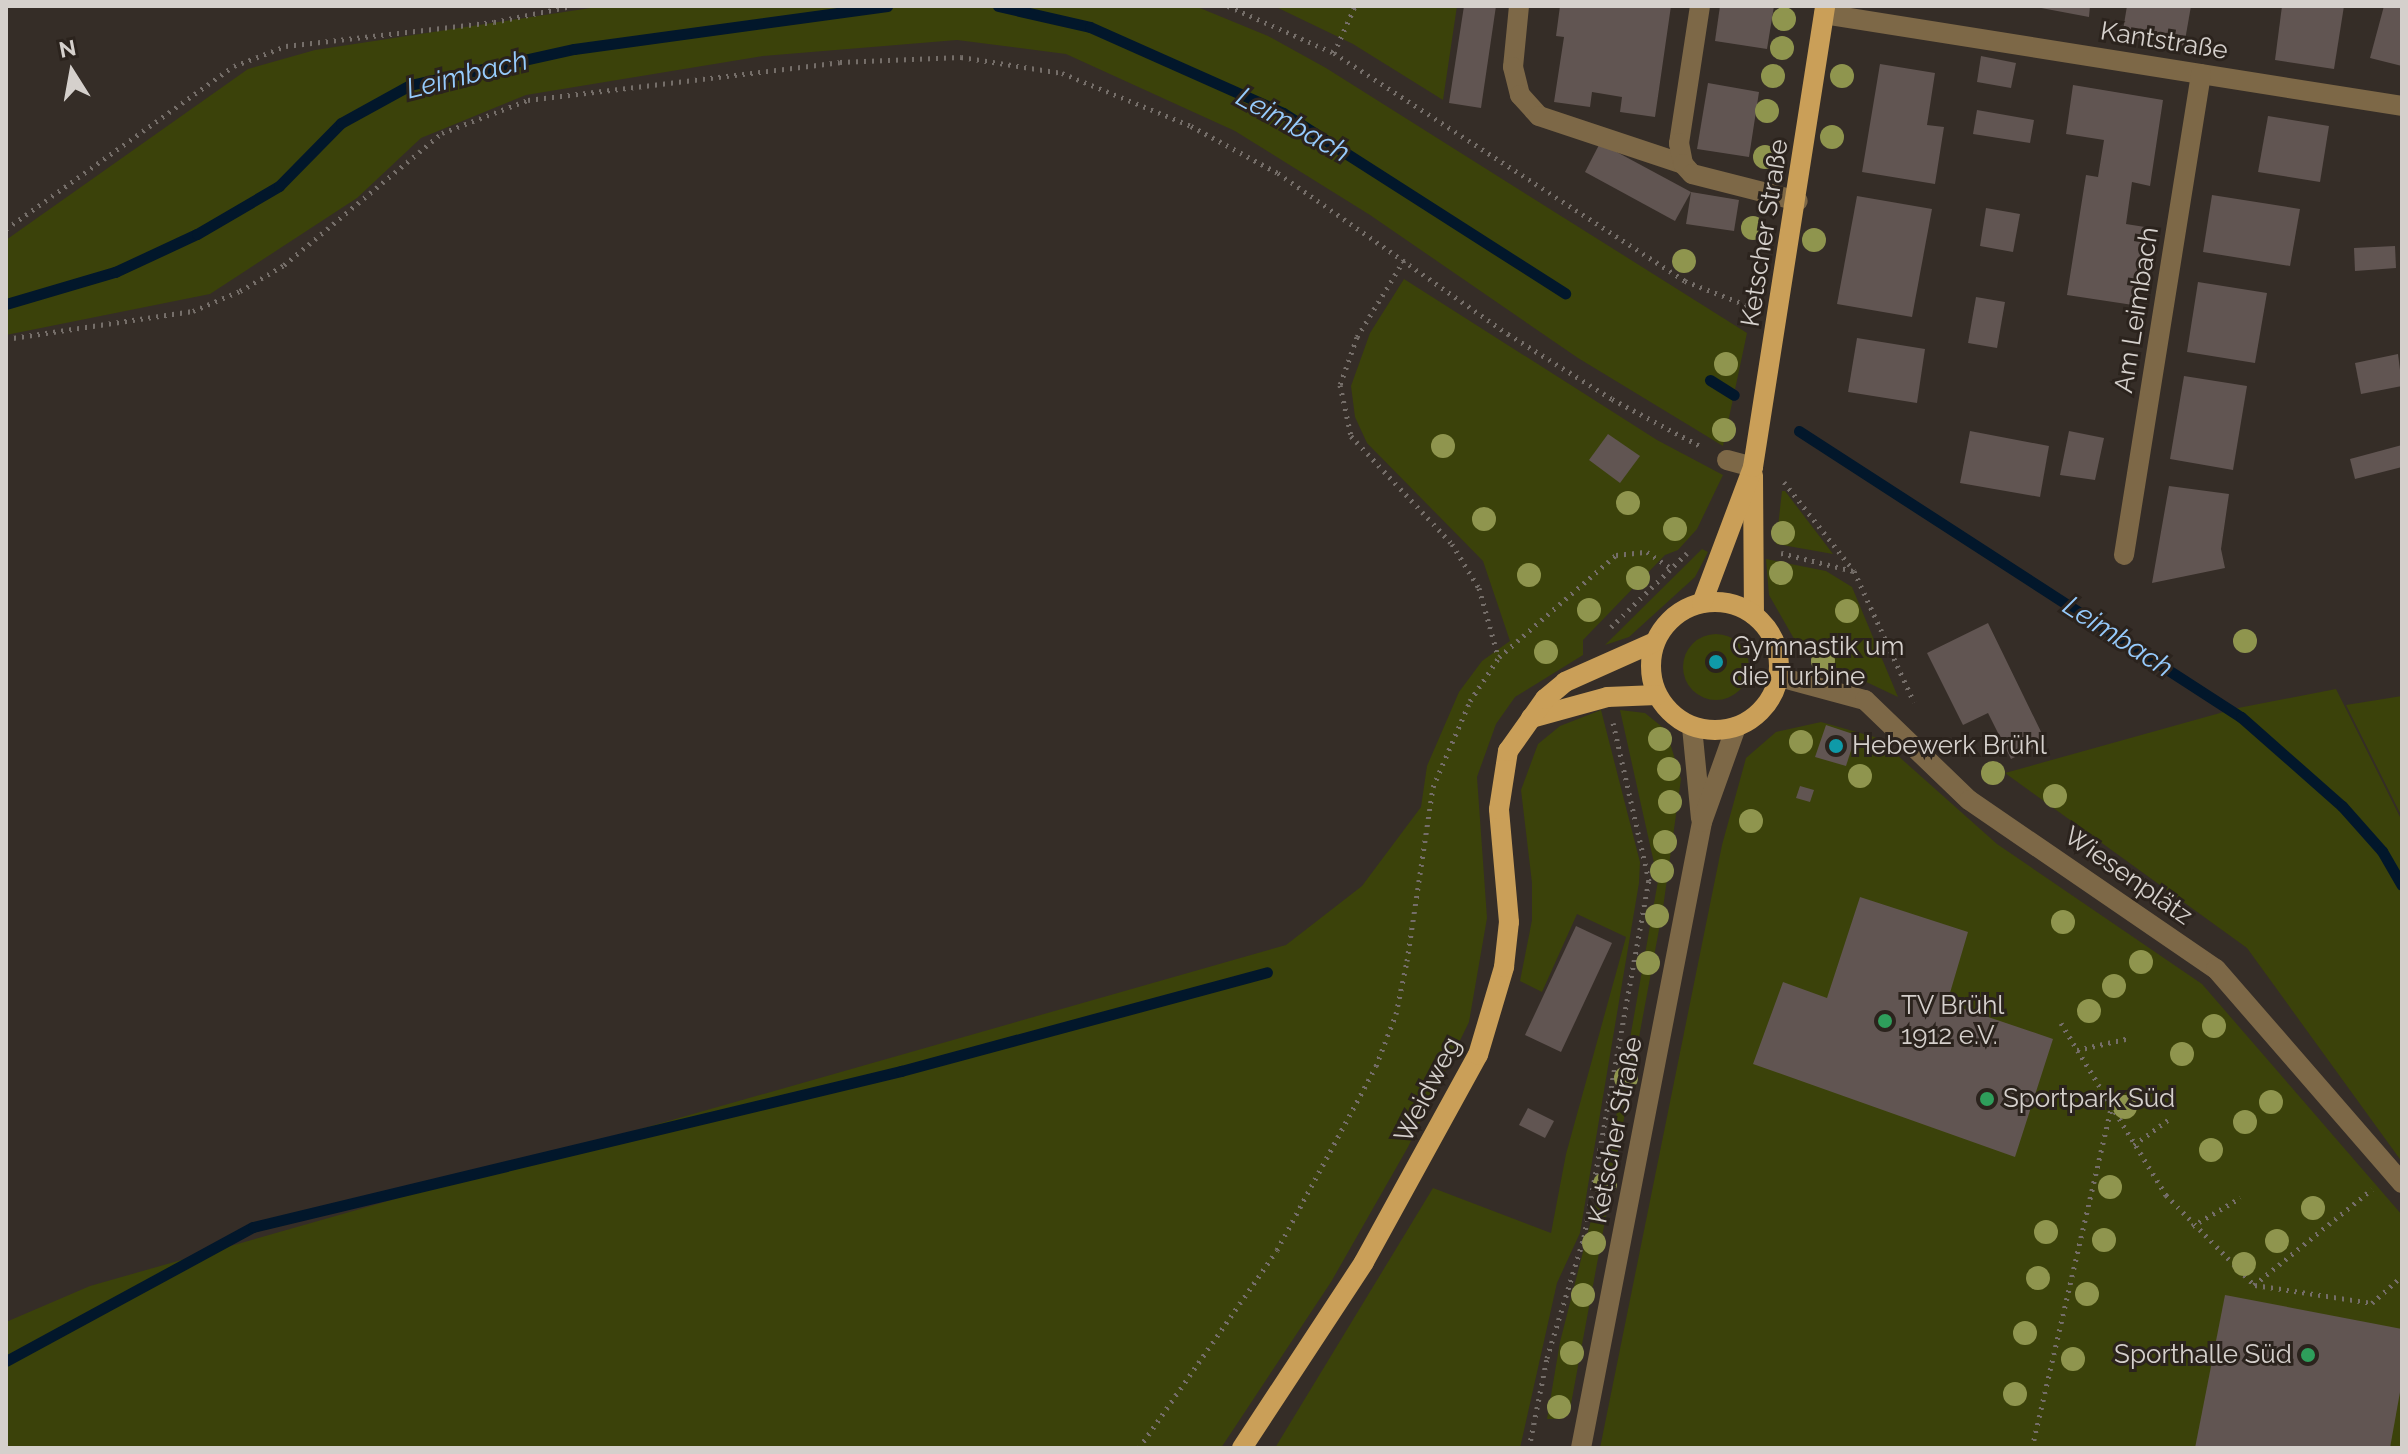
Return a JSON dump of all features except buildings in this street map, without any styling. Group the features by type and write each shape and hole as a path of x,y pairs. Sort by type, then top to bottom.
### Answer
{"main road":[{"name":"Ketscher Straße","path":"1702,603 1753,467 1798,201 1824,10"},
{"name":"Ketscher Straße","path":"1753,467 1757,547 1754,615"},
{"path":"1702,603 1729,604 1754,615 1769,632 1778,654 1779,677 1756,716 1736,727 1692,727 1670,713 1657,695 1651,678 1655,642 1666,624 1702,603"},
{"name":"Weidweg","path":"1242,1448 1364,1262 1478,1055 1504,967 1509,922 1501,772 1531,718 1565,682 1655,642"},
{"path":"1531,718 1607,697 1657,695"}],"street":[{"path":"1519,6 1513,67 1520,95 1539,116 1683,164 1692,174 1798,201"},
{"path":"1683,164 1679,143 1700,6"},
{"name":"Kantstraße","path":"1824,10 2402,106"},
{"name":"Am Leimbach","path":"2124,555 2201,74"},
{"path":"1727,460 1753,467"},
{"name":"Wiesenplätz","path":"1779,677 1865,700 1969,800 2216,969 2398,1178"},
{"path":"1692,727 1702,822"},
{"path":"1702,822 1736,727"},
{"name":"Ketscher Straße","path":"1581,1448 1702,822"}],"path":[{"path":"6,229 234,66 286,46 494,22 572,6"},
{"path":"1228,6 1334,53 1685,281 1755,308"},
{"path":"1334,53 1355,6"},
{"path":"6,339 193,311 240,291 284,265 442,133 528,100 840,62 961,57 1062,73 1191,126 1278,173 1612,399 1727,460"},
{"path":"1404,260 1357,337 1340,385 1351,436 1452,544 1479,588 1499,657"},
{"path":"1753,467 1779,475 1854,571 1757,547"},
{"path":"1139,1448 1277,1250 1376,1066 1396,1014 1407,961 1433,787 1470,701 1499,657 1616,555 1647,552 1672,569 1604,634 1600,664"},
{"path":"1529,1448 1547,1358 1584,1237 1649,881 1607,697"},
{"path":"2061,1023 2134,1145 2192,1226 2254,1285 2372,1303 2402,1276"},
{"path":"2077,1050 2130,1038"},
{"path":"2032,1448 2111,1107"},
{"path":"2134,1145 2172,1117"},
{"path":"2254,1285 2398,1178"},
{"path":"2192,1226 2240,1198"}],"green space":[{"path":"604,6 1195,6 1268,36 1326,68 1747,333 1723,446 1578,358 1370,215 1235,131 1066,54 957,40 763,56 526,95 421,138 357,198 210,294 6,335 6,240 248,69 315,50"},
{"path":"1274,6 1457,6 1443,100 1353,44"},
{"path":"1404,279 1657,440 1723,475 1697,529 1678,550 1665,555 1583,640 1583,655 1515,697 1496,724 1477,777 1487,918 1469,1022 1408,1147 1331,1282 1221,1448 6,1448 6,1322 90,1286 1286,945 1362,886 1421,807 1427,766 1459,692 1482,661 1510,641 1483,561 1367,443 1355,417 1351,386 1370,333"},
{"path":"1782,491 1785,491 1833,554 1776,544"},
{"path":"1702,549 1708,552 1695,577 1629,637 1605,645"},
{"path":"1766,559 1826,571 1852,587 1898,697 1801,651 1769,595"},
{"path":"1722,634 1740,643 1747,654 1747,680 1740,691 1729,698 1710,700 1692,691 1685,680 1683,661 1692,643 1703,636"},
{"path":"2336,689 2402,821 2402,1162 2247,948 2005,773 2238,708"},
{"path":"2402,696 2402,817 2346,705"},
{"path":"1601,710 1640,862 1639,883 1580,1233 1557,1283 1520,1448 1275,1448 1433,1188 1551,1233 1566,1154 1626,937 1577,914 1542,992 1520,981 1532,920 1532,883 1521,790 1538,744 1560,726"},
{"path":"1620,710 1645,713 1666,730 1681,779 1663,908 1571,1404 1560,1419 1547,1419 1560,1342 1613,1134 1658,881"},
{"name":"Sportpark Süd","path":"1821,722 1878,738 1997,844 2202,984 2402,1215 2402,1448 1600,1448 1722,845 1746,758 1776,732"}],"waterway":[{"name":"Leimbach","path":"6,304 115,272 197,234 279,186 341,123 410,85 574,49 887,6"},
{"name":"Leimbach","path":"998,6 1090,27 1283,113 1565,293"},
{"name":"Leimbach","path":"1710,380 1734,395"},
{"name":"Leimbach","path":"1799,431 2241,717 2342,806 2382,851 2402,885"},
{"path":"6,1361 253,1227 901,1071 1267,972"}],"place":[{"name":"Gymnastik um die Turbine","path":"1716,662"},
{"name":"Hebewerk Brühl","path":"1836,746"},
{"name":"TV Brühl 1912 e.V.","path":"1885,1021"},
{"name":"Sportpark Süd","path":"1987,1099"},
{"name":"Sporthalle Süd","path":"2308,1355"}]}
